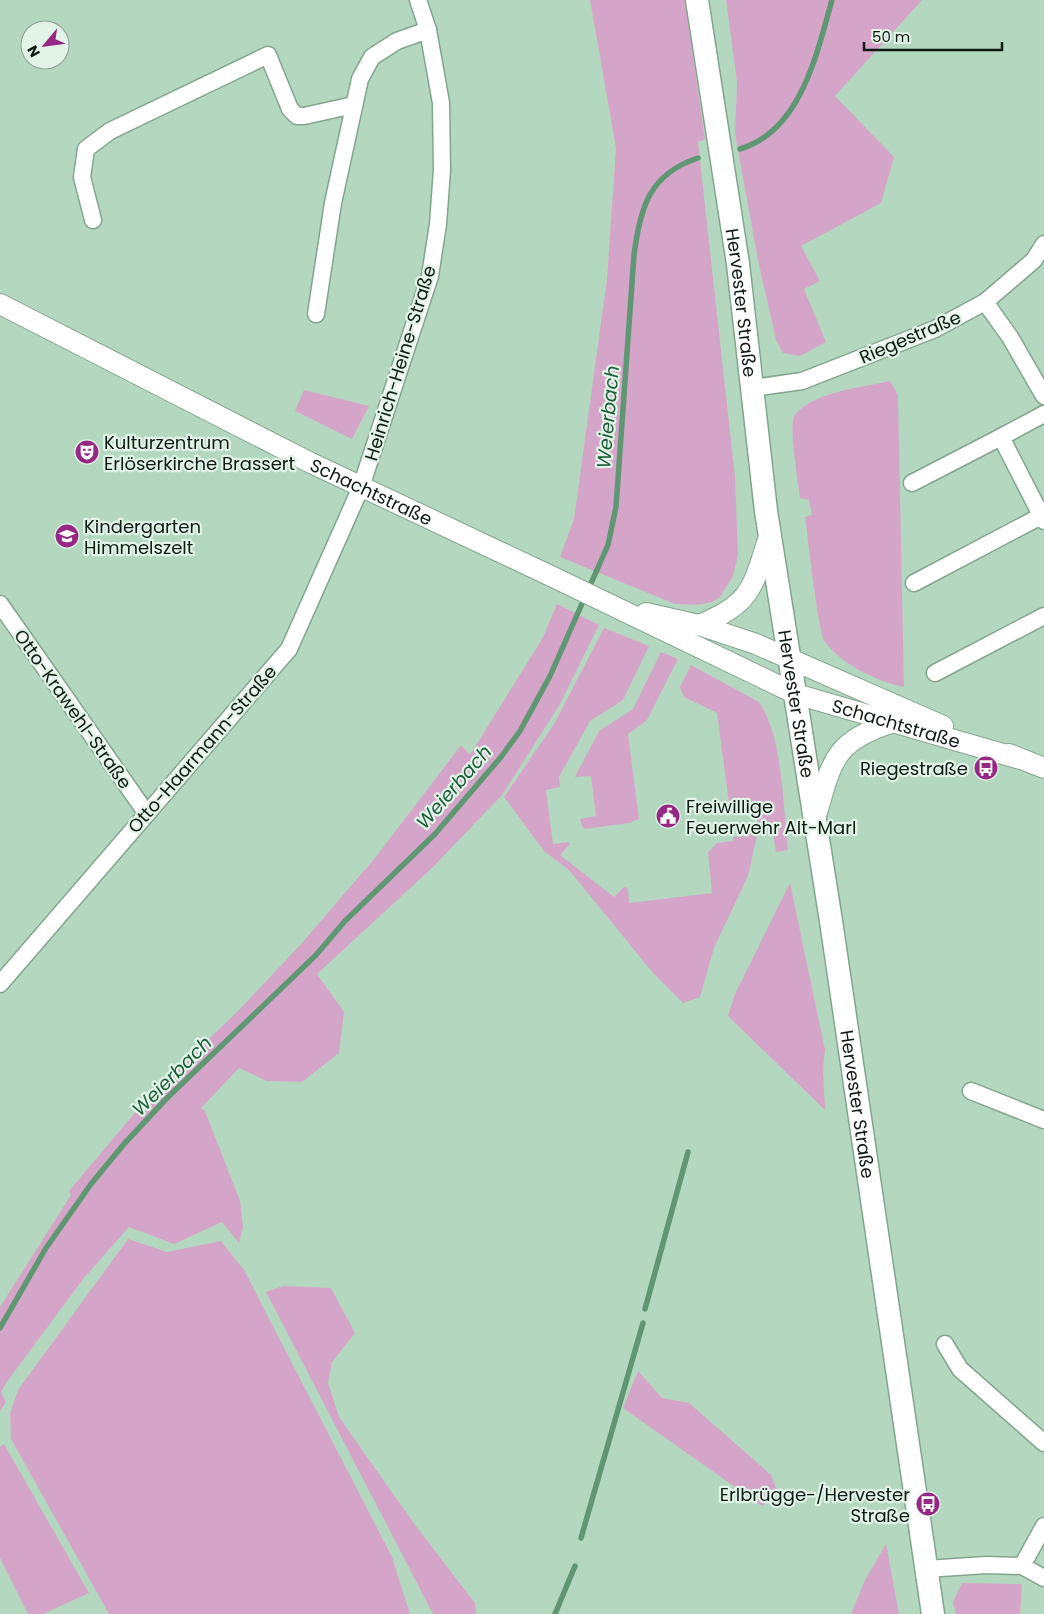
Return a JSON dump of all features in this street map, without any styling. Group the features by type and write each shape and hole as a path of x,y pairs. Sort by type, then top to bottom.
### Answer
{"main road":[{"name":"Hervester Straße","path":"697,0 735,246 770,533 815,819 933,1614"}],"street":[{"name":"Heinrich-Heine-Straße","path":"361,487 430,276 438,224 442,170 441,103 428,30 418,0"},
{"path":"316,314 333,203 360,79 372,57 397,41 428,30"},
{"path":"93,220 82,177 86,149 110,132 268,55 290,109 297,116 354,105"},
{"name":"Riegestraße","path":"753,388 802,381 935,329 985,302 1034,260 1044,244"},
{"path":"985,302 1010,337 1044,396"},
{"name":"Schachtstraße","path":"0,304 141,378 361,487 796,694 1020,759"},
{"path":"912,484 1044,414"},
{"path":"914,583 1043,519 1001,437"},
{"name":"Otto-Haarmann-Straße","path":"0,984 289,649 361,487"},
{"path":"699,624 724,615 738,605 746,595 754,583 770,533"},
{"name":"Schachtstraße","path":"607,603 699,624 756,644 1044,768"},
{"name":"Otto-Krawehl-Straße","path":"0,604 147,814"},
{"path":"935,673 1044,616"},
{"path":"815,819 830,770 843,748 855,737 891,723"},
{"path":"970,1091 1044,1120"},
{"path":"945,1344 960,1369 1044,1443"},
{"path":"1022,1566 1044,1526"},
{"path":"926,1568 986,1565 1022,1566 1044,1578"}],"shaded area":[{"path":"590,0 685,0 705,140 698,142 735,477 738,555 733,576 720,597 712,602 696,605 675,604 560,557 574,519 607,279 616,148"},
{"path":"726,0 922,0 835,96 894,157 881,203 801,246 820,281 804,289 826,342 800,356 783,353 776,340 758,260 735,134 737,82"},
{"path":"890,381 898,395 904,687 883,681 850,665 840,658 825,642 816,604 805,517 812,515 809,500 800,498 794,456 793,423 794,417 801,409 824,396 852,388"},
{"path":"304,390 369,406 352,439 295,411"},
{"path":"557,604 599,625 559,706 502,795 433,867 317,974 344,1012 339,1053 302,1082 267,1081 239,1068 201,1108 205,1111 240,1201 243,1227 239,1243 222,1222 174,1244 129,1227 84,1278 6,1383 1,1392 6,1402 0,1411 0,1307 71,1195 69,1191 149,1096 237,1012 301,944 375,858 461,745 470,755 542,639"},
{"path":"604,628 649,646 623,700 590,721 559,777 560,787 546,790 553,844 568,842 570,844 560,855 614,897 624,887 628,888 629,903 712,893 708,852 717,843 733,841 733,837 749,836 749,832 758,831 748,876 714,948 700,997 683,1003 653,973 569,870 544,851 504,797 554,724"},
{"path":"661,652 678,659 647,720 628,734 639,819 629,823 585,829 580,819 596,816 591,776 575,777 599,731 633,709"},
{"path":"691,665 759,702 767,717 773,734 781,773 788,850 776,852 772,828 758,831 755,809 730,811 717,713 684,697 680,687"},
{"path":"790,883 825,1050 823,1068 825,1110 728,1016 735,994"},
{"path":"128,1239 167,1252 221,1241 244,1270 392,1557 410,1614 109,1614 11,1439 10,1413 18,1390"},
{"path":"283,1286 331,1288 355,1333 332,1362 328,1383 339,1417 415,1525 475,1603 476,1614 433,1614 266,1292"},
{"path":"638,1371 662,1398 689,1403 771,1475 778,1492 762,1506 623,1408"},
{"path":"4,1444 89,1593 43,1614 28,1614 0,1558 0,1447"},
{"path":"886,1544 899,1614 851,1614 865,1580"},
{"path":"962,1583 1022,1584 1020,1614 956,1614 953,1602"}],"waterway":[{"name":"Weierbach","path":"740,149 761,140 778,126 792,108 812,66 832,0"},
{"name":"Weierbach","path":"0,1328 46,1248 91,1184 124,1144 167,1098 316,955 345,921 435,834 501,757 520,731 550,676 608,545 616,507 634,255 636,238 644,208 658,183 668,173 698,158"},
{"path":"645,1309 688,1152"},
{"path":"581,1538 643,1323"},
{"path":"555,1614 575,1566"}],"place":[{"name":"Kulturzentrum Erlöserkirche Brassert","path":"87,452"},
{"name":"Kindergarten Himmelszelt","path":"67,536"},
{"name":"Riegestraße","path":"986,768"},
{"name":"Freiwillige Feuerwehr Alt-Marl","path":"668,816"},
{"name":"Erlbrügge-/Hervester Straße","path":"928,1504"}]}
